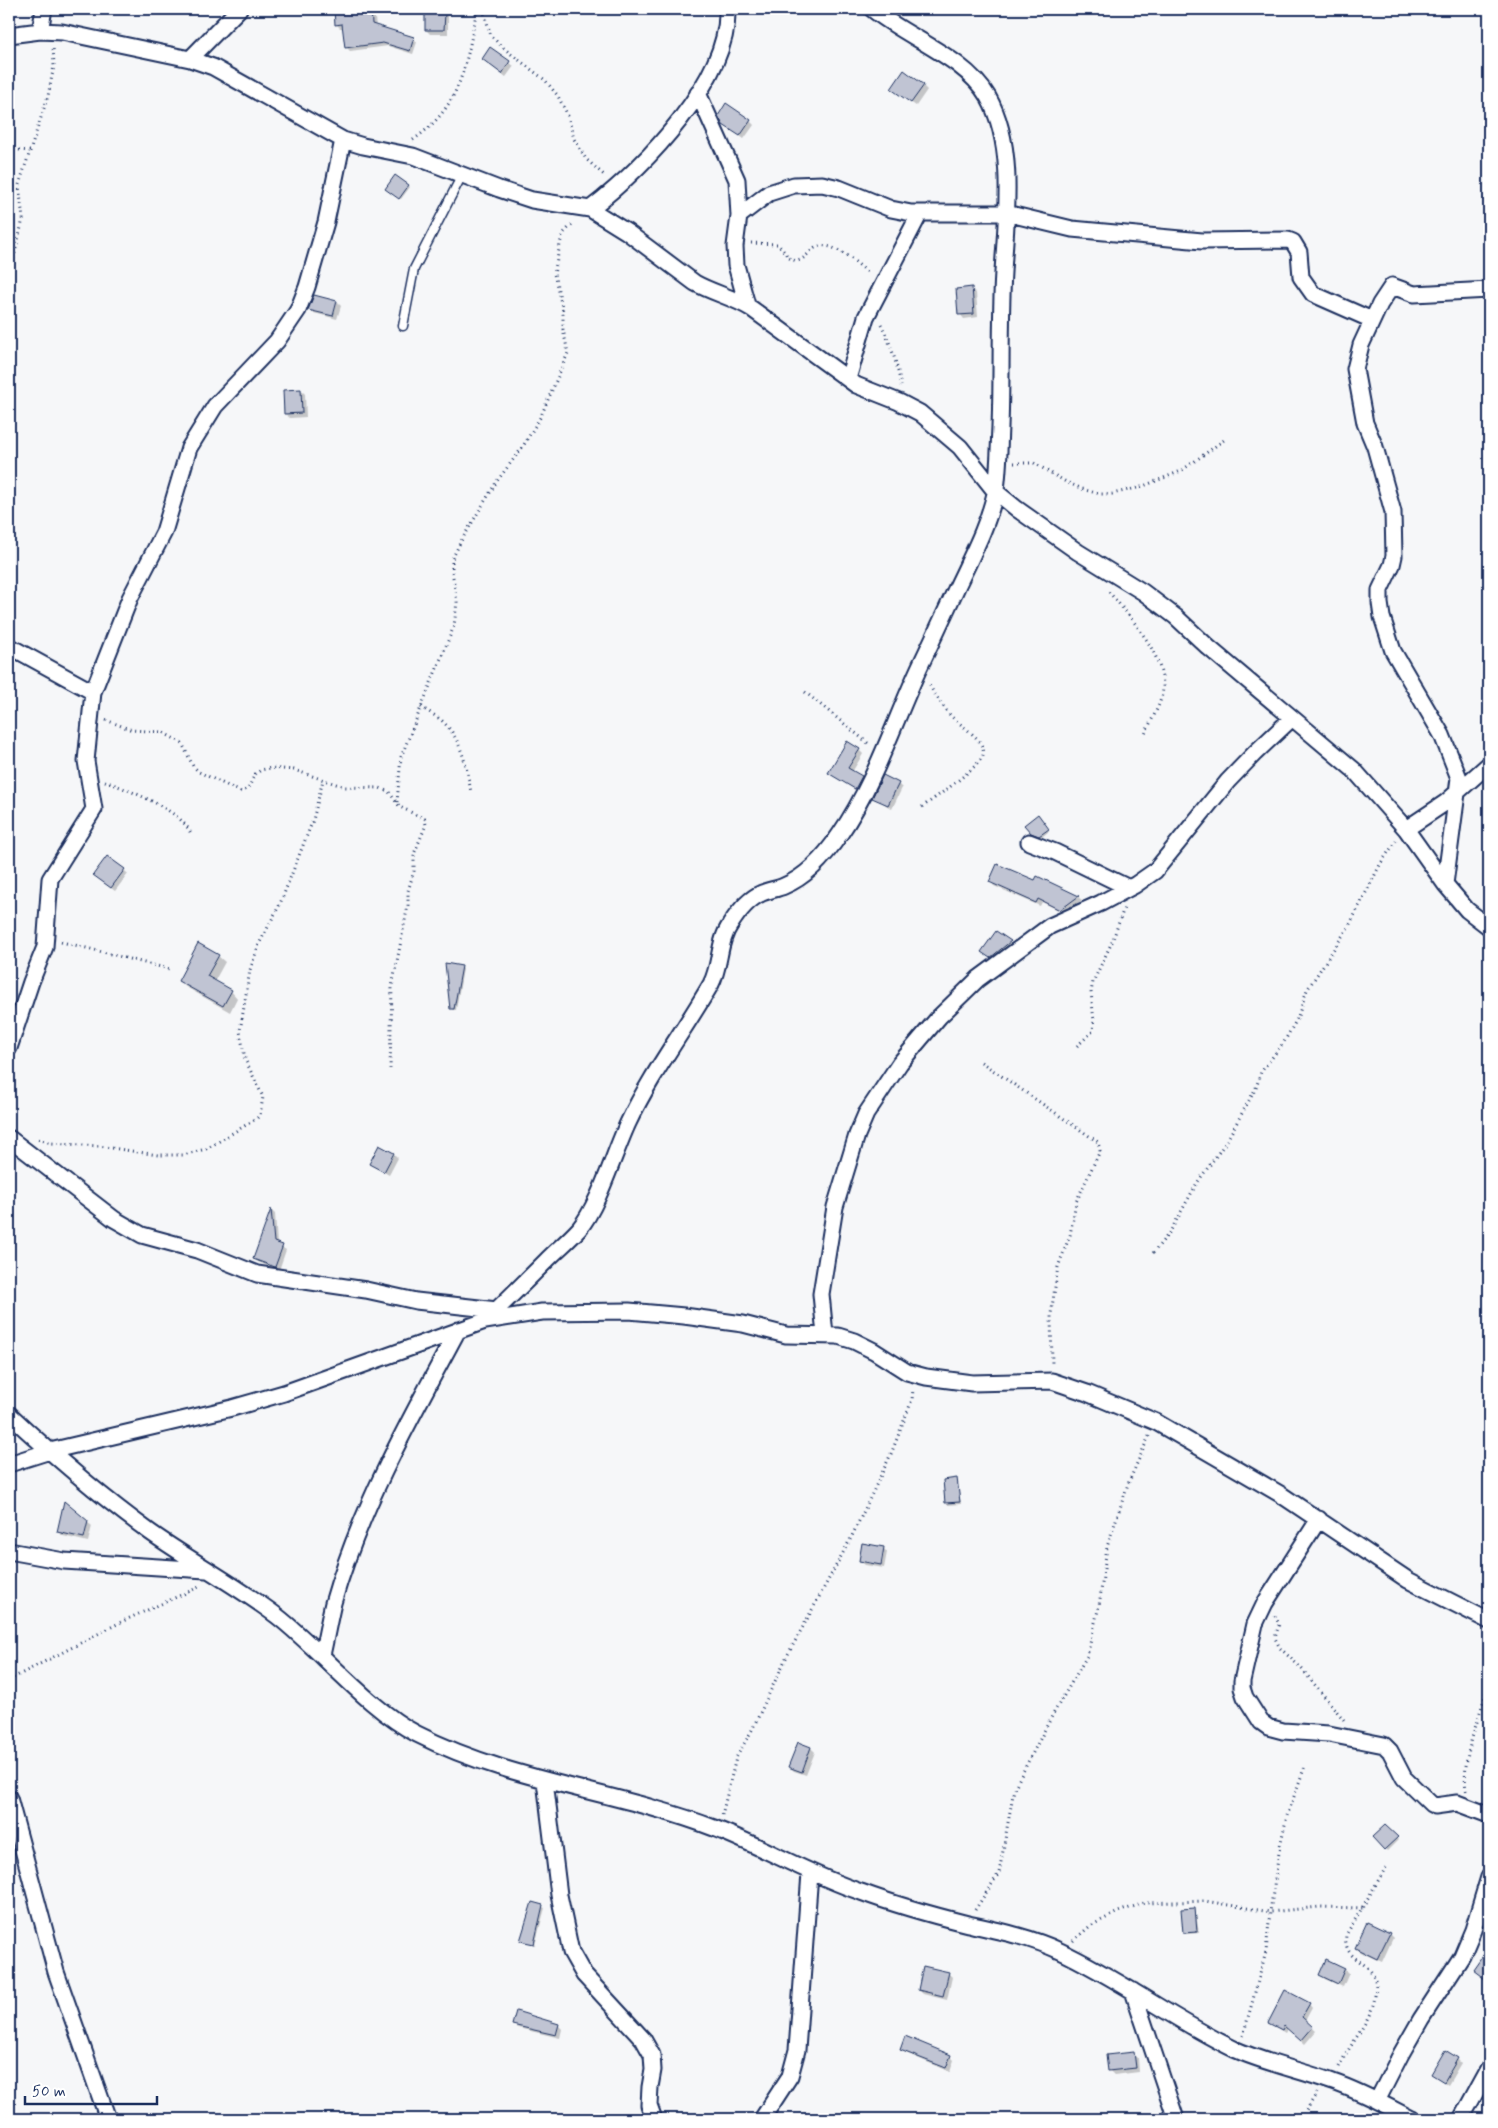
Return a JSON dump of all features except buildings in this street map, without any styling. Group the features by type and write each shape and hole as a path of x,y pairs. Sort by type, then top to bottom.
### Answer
{"street":[{"path":"44,9 46,31"},
{"path":"190,60 238,9"},
{"path":"590,209 620,186 666,136 698,93 721,50 728,18 727,9"},
{"path":"485,1321 581,1227 595,1200 628,1122 717,971 725,935 730,924 753,898 765,892 786,886 818,863 841,833 869,782 921,664 977,545 995,491 999,464 1001,392 1000,318 1006,213 1006,173 998,118 986,93 959,65 935,48 886,20 872,9"},
{"path":"9,35 46,31 190,60 231,76 343,140 413,156 532,200 590,209 620,228 695,283 710,292 747,305 856,385 904,404 920,413 960,447 995,491 1041,527 1143,592 1176,617 1208,648 1354,770 1406,829 1467,910 1489,927"},
{"path":"698,93 733,170 738,190 739,216 736,265 747,305"},
{"path":"9,1048 46,938 50,879 93,810 86,761 93,692 130,598 164,532 189,448 215,406 277,341 298,310 318,251 343,140"},
{"path":"739,216 769,193 806,183 839,188 891,209 920,213 1006,213 1050,225 1097,233 1202,241 1288,240 1293,242 1299,252 1301,277 1313,294 1338,307 1372,320"},
{"path":"848,379 862,329 871,306 920,213"},
{"path":"1446,884 1459,778 1442,735 1394,651 1380,603 1380,590 1393,560 1393,512 1375,447 1365,423 1355,369 1361,345 1372,320 1392,286 1414,294 1489,290"},
{"path":"9,646 93,692"},
{"path":"825,1335 821,1294 835,1207 857,1135 866,1114 900,1063 939,1017 978,979 1050,926 1130,888 1155,871 1166,860 1228,781 1254,753 1291,719"},
{"path":"1406,829 1445,803 1489,764"},
{"path":"1029,842 1056,852 1130,888"},
{"path":"9,1138 114,1219 142,1235 196,1250 257,1274 366,1290 416,1301 497,1310"},
{"path":"9,1464 50,1451 232,1408 284,1393 485,1321 542,1312 628,1311 684,1316 733,1323 786,1335 825,1335 854,1342 907,1372 950,1382 1052,1381 1087,1393 1156,1422 1280,1494 1408,1580 1489,1621"},
{"path":"322,1655 333,1604 365,1515 413,1414 458,1330"},
{"path":"9,1414 108,1500 152,1533 278,1617 374,1703 410,1730 450,1750 503,1769 682,1817 718,1830 810,1873 875,1897 966,1923 1025,1936 1061,1952 1238,2051 1328,2080 1377,2101 1412,2119"},
{"path":"1319,1519 1264,1605 1256,1624 1242,1681 1245,1697 1261,1722 1268,1727 1283,1731 1330,1734 1371,1741 1388,1748 1404,1778 1431,1804 1435,1806 1453,1802 1489,1815"},
{"path":"9,1550 64,1561 216,1575"},
{"path":"545,1781 560,1895 571,1952 584,1974 643,2039 652,2055 653,2070 649,2105 654,2119"},
{"path":"9,1798 56,1972 108,2119"},
{"path":"762,2119 790,2076 797,2050 810,1873"},
{"path":"1377,2101 1401,2054 1462,1956 1473,1930 1489,1877"},
{"path":"1133,1991 1176,2119"},
{"path":"1461,2119 1489,2068"}],"lane":[{"path":"403,326 414,269 462,175"}],"path":[{"path":"396,152 424,132 444,113 454,98 462,77 477,9"},
{"path":"483,9 491,36 545,80 558,96 568,116 574,139 586,159 601,174 620,186"},
{"path":"9,278 23,219 19,185 48,96 54,66 46,31"},
{"path":"9,149 30,151"},
{"path":"397,802 401,757 454,626 457,607 452,559 460,541 497,481 522,448 541,416 568,353 554,274 562,235 590,209"},
{"path":"736,243 778,244 789,258 796,261 803,259 814,248 822,245 831,246 884,283"},
{"path":"871,306 889,339 898,368 904,404"},
{"path":"999,464 1034,463 1066,482 1086,490 1100,494 1112,494 1141,488 1181,471 1224,440"},
{"path":"1105,586 1148,643 1156,658 1161,677 1162,693 1145,734"},
{"path":"921,664 935,695 951,716 972,733 980,744 983,753 982,759 966,774 922,808"},
{"path":"805,692 881,754"},
{"path":"421,707 450,729 468,770 471,793"},
{"path":"90,712 112,724 132,730 162,732 182,743 193,766 199,772 241,792 248,789 255,774 271,768 294,770 345,787 380,788 389,792 400,807 425,819 426,824 414,854 414,871 408,891 407,914 392,987 390,1069"},
{"path":"88,775 131,792 168,811 182,821 190,834"},
{"path":"34,1137 51,1143 99,1146 158,1155 183,1154 206,1149 260,1115 263,1097 245,1059 240,1031 250,970 258,944 280,904 313,820 323,780"},
{"path":"1153,1253 1170,1232 1197,1183 1226,1142 1256,1088 1261,1072 1284,1042 1297,1019 1307,990 1349,926 1381,863 1406,829"},
{"path":"1077,1046 1093,1031 1092,982 1112,942 1122,917 1130,888"},
{"path":"46,938 97,949 116,956 170,969"},
{"path":"981,1062 1098,1142 1100,1146 1100,1151 1076,1202 1070,1235 1058,1267 1051,1314 1052,1381"},
{"path":"718,1830 736,1758 752,1730 786,1658 851,1538 891,1454 912,1400 913,1386 907,1372"},
{"path":"966,1923 999,1873 1014,1789 1052,1716 1087,1656 1099,1606 1107,1547 1128,1484 1156,1422"},
{"path":"9,1680 193,1589 216,1575"},
{"path":"1264,1605 1279,1621 1275,1638 1280,1648 1325,1696 1358,1739"},
{"path":"1468,1806 1465,1788 1467,1754 1487,1691 1489,1677"},
{"path":"1238,2051 1266,1952 1270,1912 1287,1816 1305,1766"},
{"path":"1301,2119 1356,2037 1376,1997 1375,1978 1372,1970 1353,1957 1346,1948 1346,1935 1388,1864"},
{"path":"1061,1952 1090,1926 1118,1912 1144,1903 1205,1901 1270,1912 1320,1907 1363,1908"}]}
